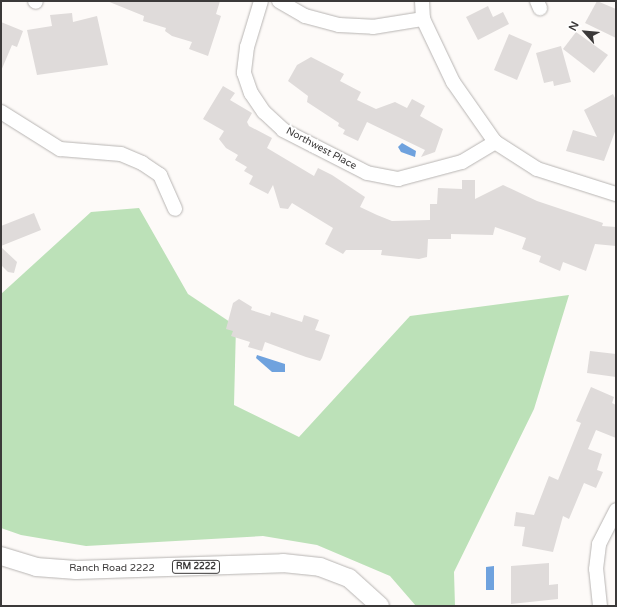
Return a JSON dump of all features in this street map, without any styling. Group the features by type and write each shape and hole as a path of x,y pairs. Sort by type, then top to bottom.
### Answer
{"main road":[{"name":"Ranch Road 2222","path":"1,556 36,566 76,570 283,563 320,567 349,578 380,606"}],"street":[{"name":"Northwest Place","path":"261,1 247,47 244,72 260,106 284,130 367,173 398,179 462,162 494,142"},
{"path":"279,1 305,16 340,25 374,27 423,19"},
{"path":"422,1 423,19 453,82 494,142 537,169 616,194"},
{"path":"1,112 60,149 121,154 142,163 160,175 175,209"},
{"path":"600,606 596,569 599,544 616,510"}],"green space":[{"path":"139,208 188,294 236,326 234,405 299,437 410,316 569,295 534,409 454,572 455,606 416,606 390,576 317,545 263,536 86,546 21,535 1,528 1,294 91,212"}],"water":[{"path":"402,143 416,151 415,157 401,152 398,147"},
{"path":"257,355 285,364 285,372 272,372 256,358"},
{"path":"494,566 494,590 486,590 486,567"}],"building":[{"path":"107,1 220,1 216,14 221,16 208,56 189,49 192,42 172,36 165,31 166,28 143,21 144,16"},
{"path":"597,1 616,9 616,38 585,23"},
{"path":"488,6 493,17 503,12 509,24 478,40 466,17"},
{"path":"72,13 73,22 97,16 108,65 37,75 27,30 52,26 50,15"},
{"path":"1,22 23,31 17,47 12,45 1,71"},
{"path":"576,32 608,55 594,73 563,49"},
{"path":"509,34 532,44 517,80 494,70"},
{"path":"561,46 571,82 554,86 553,81 544,83 536,53"},
{"path":"311,57 344,74 340,81 361,92 357,100 376,109 395,102 407,108 412,99 425,106 420,116 443,129 435,152 421,157 425,150 367,122 358,141 343,134 345,130 338,126 339,123 307,102 308,96 288,81 297,65"},
{"path":"223,86 235,93 230,100 252,113 247,122 249,126 272,138 267,148 314,176 318,168 332,175 365,197 360,207 377,215 392,221 430,220 430,204 437,204 438,188 462,189 462,180 475,180 475,199 503,185 537,201 603,223 602,226 616,227 616,246 595,244 586,271 563,262 560,271 539,262 541,256 522,249 526,238 495,227 493,235 451,234 451,239 428,239 427,257 419,259 381,255 382,250 346,250 343,254 325,244 333,228 292,203 288,209 280,208 273,185 268,194 249,184 253,176 244,171 247,167 235,160 238,155 226,148 219,139 224,131 203,119"},
{"path":"613,94 616,100 616,129 604,161 566,151 573,130 597,137 584,110"},
{"path":"34,213 41,230 1,246 1,226"},
{"path":"1,247 17,262 14,273 8,272 1,265"},
{"path":"239,299 252,307 251,310 270,316 271,312 302,322 304,315 319,320 315,330 330,335 320,361 265,342 262,351 248,347 250,342 231,336 233,331 226,329 233,303"},
{"path":"590,351 616,354 616,377 587,373"},
{"path":"591,387 614,397 612,403 616,405 616,438 596,430 588,449 602,454 597,470 603,472 596,488 584,483 569,519 563,516 553,552 522,546 525,527 514,526 516,512 534,515 549,476 558,480 581,423 576,421"},
{"path":"549,563 549,585 558,584 558,599 511,604 511,566"}]}
